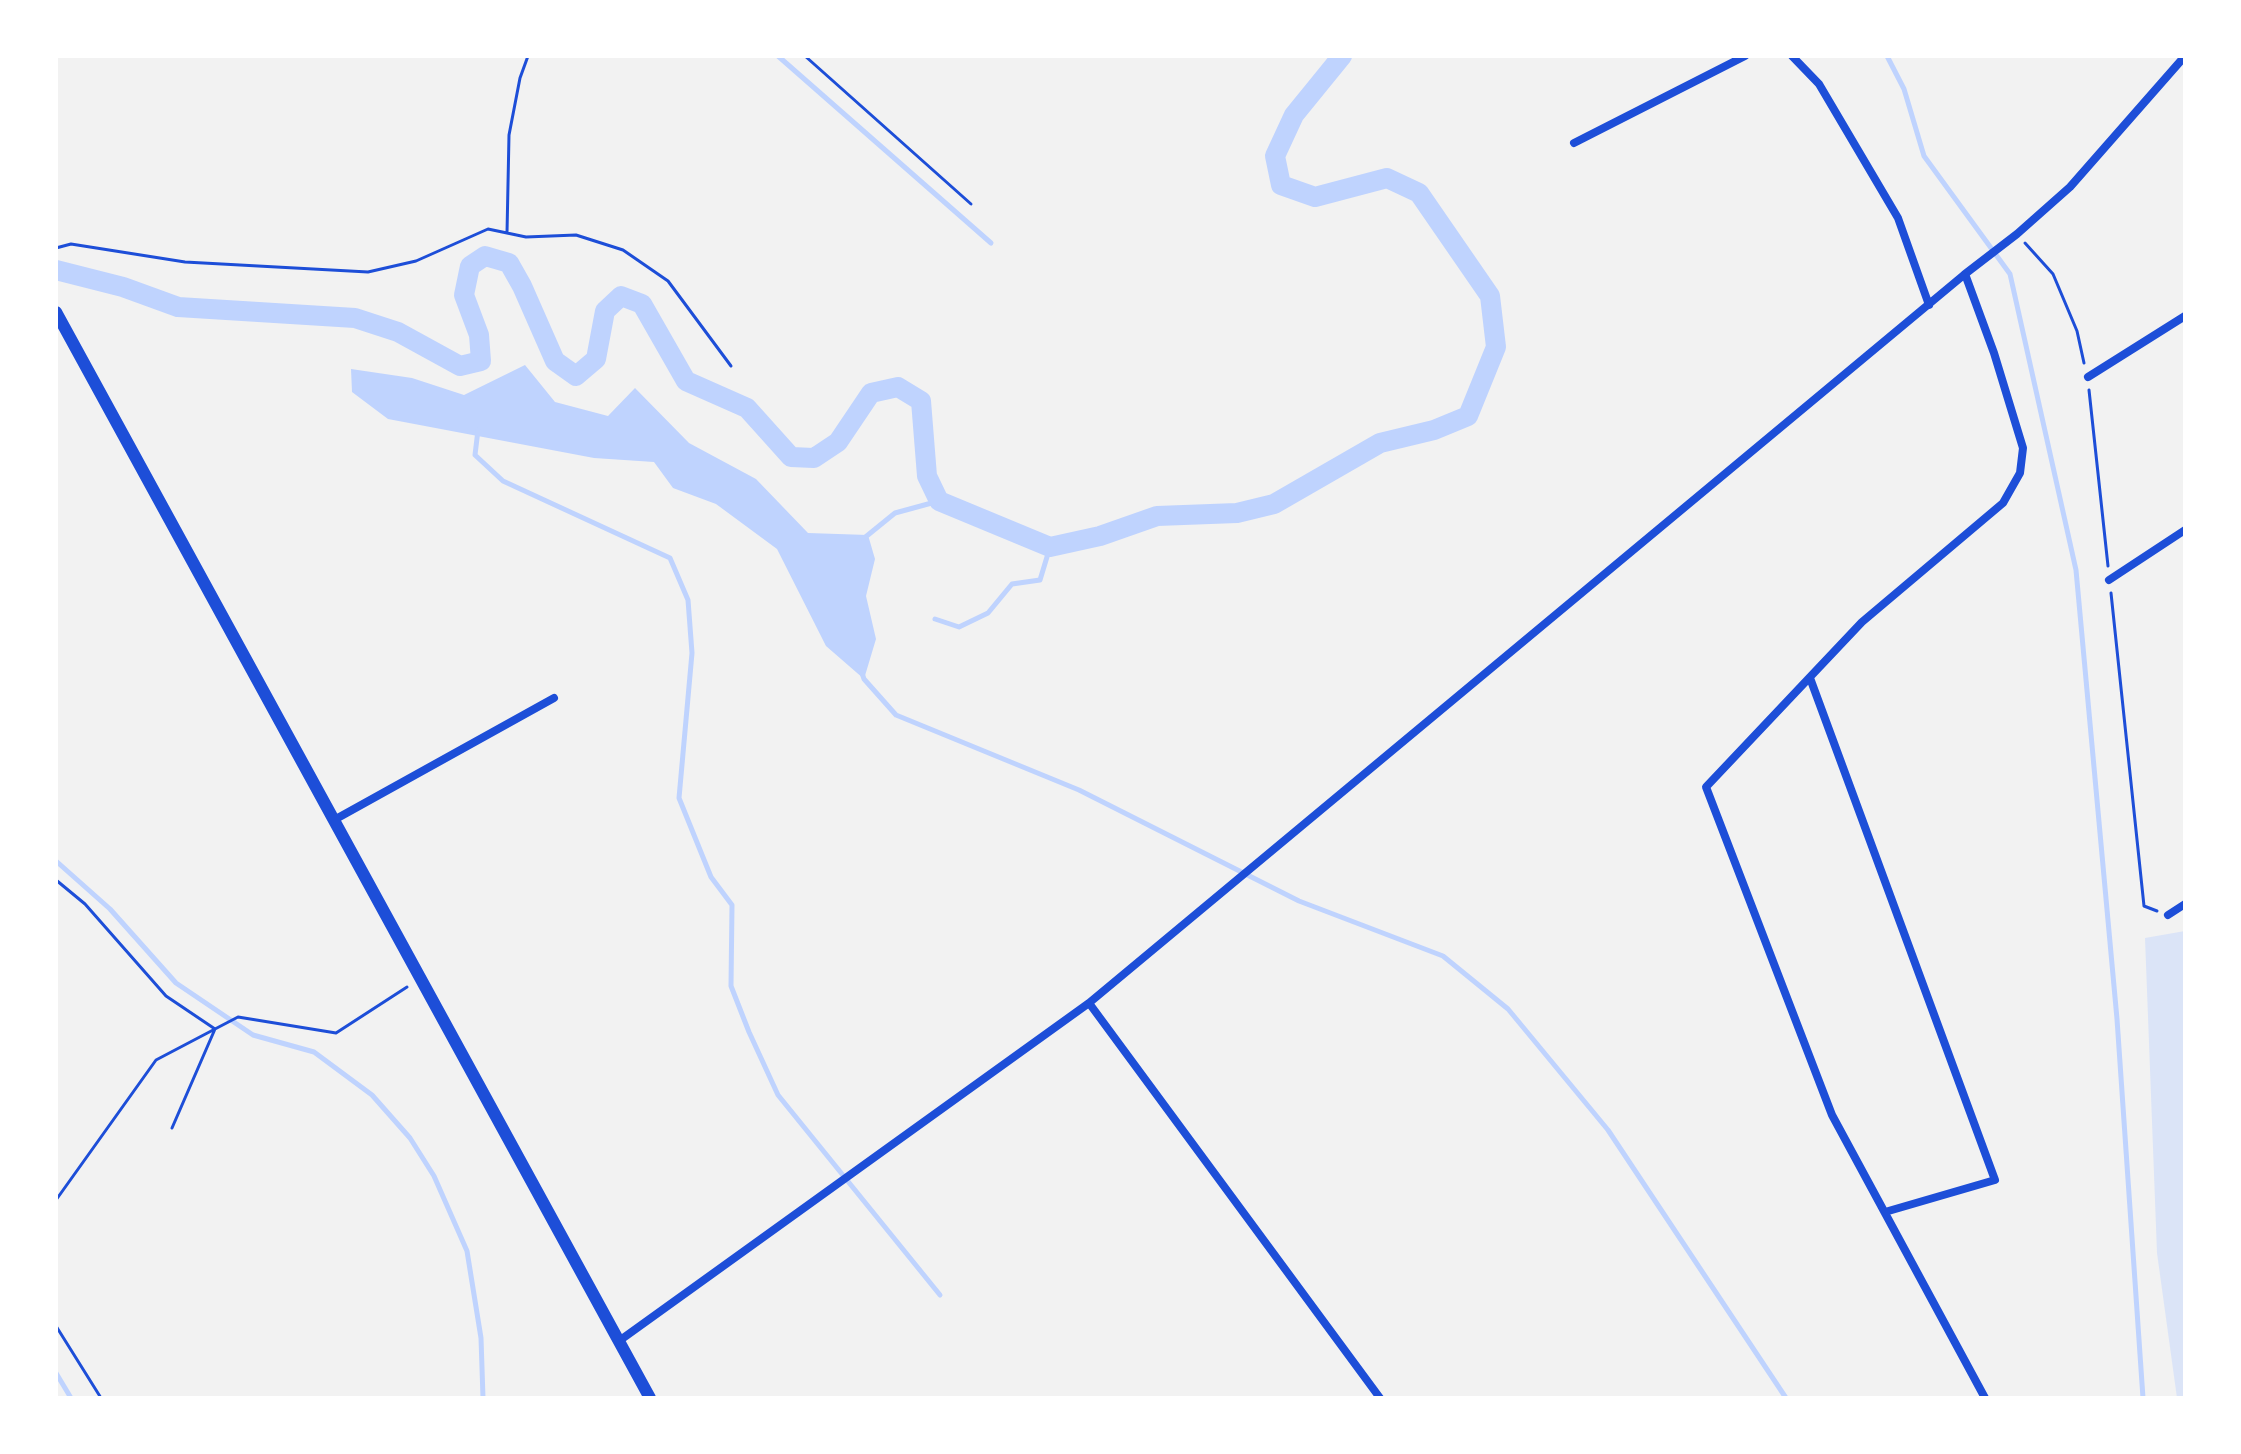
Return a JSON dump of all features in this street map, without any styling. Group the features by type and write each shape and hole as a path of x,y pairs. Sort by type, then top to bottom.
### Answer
{"main road":[{"path":"56,312 650,1398"}],"street":[{"path":"1574,143 1745,56"},
{"path":"1792,56 1819,84 1898,218 1929,305"},
{"path":"619,1341 1089,1003 2017,234 2070,187 2185,56"},
{"path":"1965,274 1994,353 2023,448 2020,473 2003,503 1862,622 1706,787 1832,1115 1985,1398"},
{"path":"2088,377 2185,316"},
{"path":"2109,580 2185,530"},
{"path":"1810,678 1995,1180 1885,1212"},
{"path":"334,820 554,698"},
{"path":"2168,915 2185,904"},
{"path":"1089,1003 1380,1398"}],"path":[{"path":"507,233 509,135 520,78 528,56"},
{"path":"805,56 971,204"},
{"path":"56,248 71,244 185,262 368,272 416,261 488,229 526,237 576,235 623,250 668,281 731,366"},
{"path":"56,880 85,904 166,996 215,1029"},
{"path":"56,1200 156,1060 238,1017 336,1033 421,978"},
{"path":"172,1128 215,1029"},
{"path":"56,1326 101,1398"}],"shaded area":[{"path":"2185,931 2185,1398 2177,1398 2157,1253 2145,938"}],"water":[{"path":"525,365 555,402 608,416 635,388 689,443 756,479 808,533 868,535 875,559 866,596 876,639 864,679 826,646 777,549 716,504 673,488 654,462 594,458 388,419 352,392 351,369 412,378 464,395"}],"waterway":[{"path":"778,56 991,243"},
{"path":"56,270 123,287 178,307 355,318 398,332 460,366 481,361 479,335 464,295 470,266 485,256 509,263 555,361 576,376 596,359 605,311 621,296 642,304 686,381 747,408 791,457 814,458 838,442 871,393 898,387 921,401 927,476 939,501 1050,547 1100,536 1157,516 1237,513 1274,504 1380,443 1434,430 1468,416 1496,347 1490,296 1419,193 1387,178 1315,197 1281,185 1275,156 1294,115 1342,56"},
{"path":"1887,56 1904,89 1924,156 2010,274 2076,570 2117,1019 2143,1398"},
{"path":"478,430 475,455 503,481 670,558 688,600 692,653 679,798 711,877 732,905 731,986 778,1095 940,1295"},
{"path":"863,539 895,513 939,501"},
{"path":"935,619 959,627 988,613 1012,584 1040,580 1050,547"},
{"path":"862,673 896,715 1079,790 1299,901 1443,956 1508,1009 1608,1130 1786,1398"},
{"path":"56,861 110,909 176,983 253,1035 314,1052 372,1095 410,1138 434,1176 467,1251 481,1338 483,1398"},
{"path":"56,1373 71,1398"}]}
